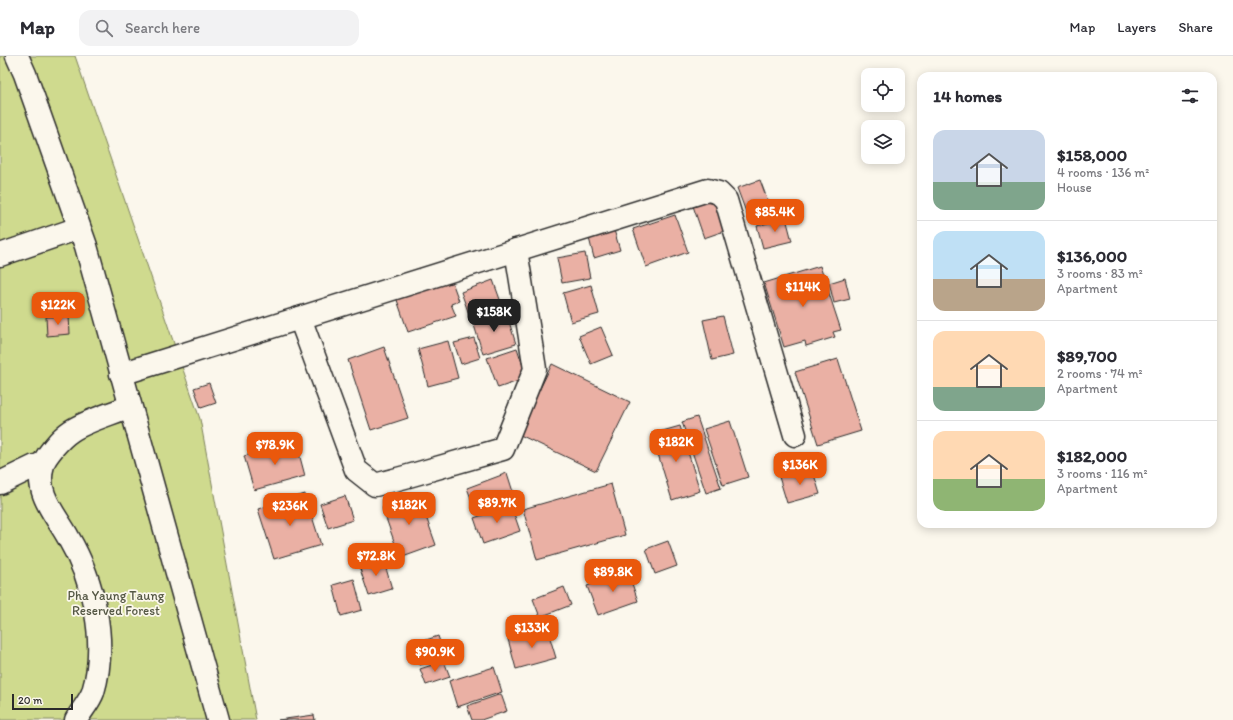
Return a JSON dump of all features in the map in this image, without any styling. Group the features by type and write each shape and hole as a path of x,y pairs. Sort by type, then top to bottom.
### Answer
{"street":[{"path":"16,56 25,74 86,246 218,720"},
{"path":"121,374 708,190 719,193 726,200 795,435"},
{"path":"0,254 79,228"},
{"path":"300,318 356,470 375,485 503,449 535,369 516,250"},
{"path":"76,720 93,693 98,666 99,630 91,590 80,559 53,514 43,493 42,465 49,453 60,440 71,431 130,406"},
{"path":"0,483 35,466 42,465"}],"green space":[{"name":"Pha Yaung Taung Reserved Forest","path":"0,56 75,56 200,419 256,720 0,720"}],"building":[{"path":"760,180 772,212 749,220 737,188"},
{"path":"720,197 730,229 704,238 693,206"},
{"path":"675,215 688,252 646,267 633,229"},
{"path":"786,218 792,241 763,248 757,226"},
{"path":"614,230 620,250 594,258 589,238"},
{"path":"585,253 590,278 562,283 557,258"},
{"path":"820,266 841,330 833,332 835,337 806,346 805,341 784,347 764,283"},
{"path":"845,278 850,299 834,303 829,283"},
{"path":"451,279 459,301 451,304 456,316 408,332 396,297"},
{"path":"493,280 502,305 470,317 461,292"},
{"path":"591,285 599,314 571,322 563,293"},
{"path":"506,312 516,344 483,354 473,322"},
{"path":"69,316 70,334 47,336 46,317"},
{"path":"723,316 733,355 712,360 703,320"},
{"path":"601,327 613,355 591,364 579,336"},
{"path":"474,338 480,358 461,364 454,343"},
{"path":"448,341 458,378 428,386 418,349"},
{"path":"384,347 408,418 371,430 348,360"},
{"path":"517,348 527,378 498,388 487,358"},
{"path":"838,359 861,431 818,444 795,372"},
{"path":"552,364 630,402 596,471 518,434"},
{"path":"209,383 216,403 201,408 194,388"},
{"path":"697,417 721,488 706,493 682,422"},
{"path":"730,421 748,477 723,485 704,429"},
{"path":"680,426 700,491 672,500 652,434"},
{"path":"296,442 305,476 254,490 244,456"},
{"path":"812,468 820,494 787,503 779,477"},
{"path":"507,473 514,495 475,509 467,488"},
{"path":"611,484 625,535 537,560 523,509"},
{"path":"305,494 321,545 274,559 258,509"},
{"path":"418,494 436,545 400,558 382,507"},
{"path":"345,496 353,520 328,528 320,504"},
{"path":"511,505 520,531 483,544 474,518"},
{"path":"668,541 677,566 655,574 646,549"},
{"path":"383,558 392,589 369,596 359,566"},
{"path":"628,572 638,601 598,615 587,586"},
{"path":"354,579 362,610 341,616 333,585"},
{"path":"564,587 571,605 540,617 533,599"},
{"path":"547,628 556,658 516,669 508,639"},
{"path":"438,636 445,657 420,665 414,644"},
{"path":"444,661 450,677 426,685 420,669"},
{"path":"494,667 502,692 457,707 449,681"},
{"path":"501,694 507,711 481,720 472,720 467,706"},
{"path":"314,715 315,720 278,720"}]}
